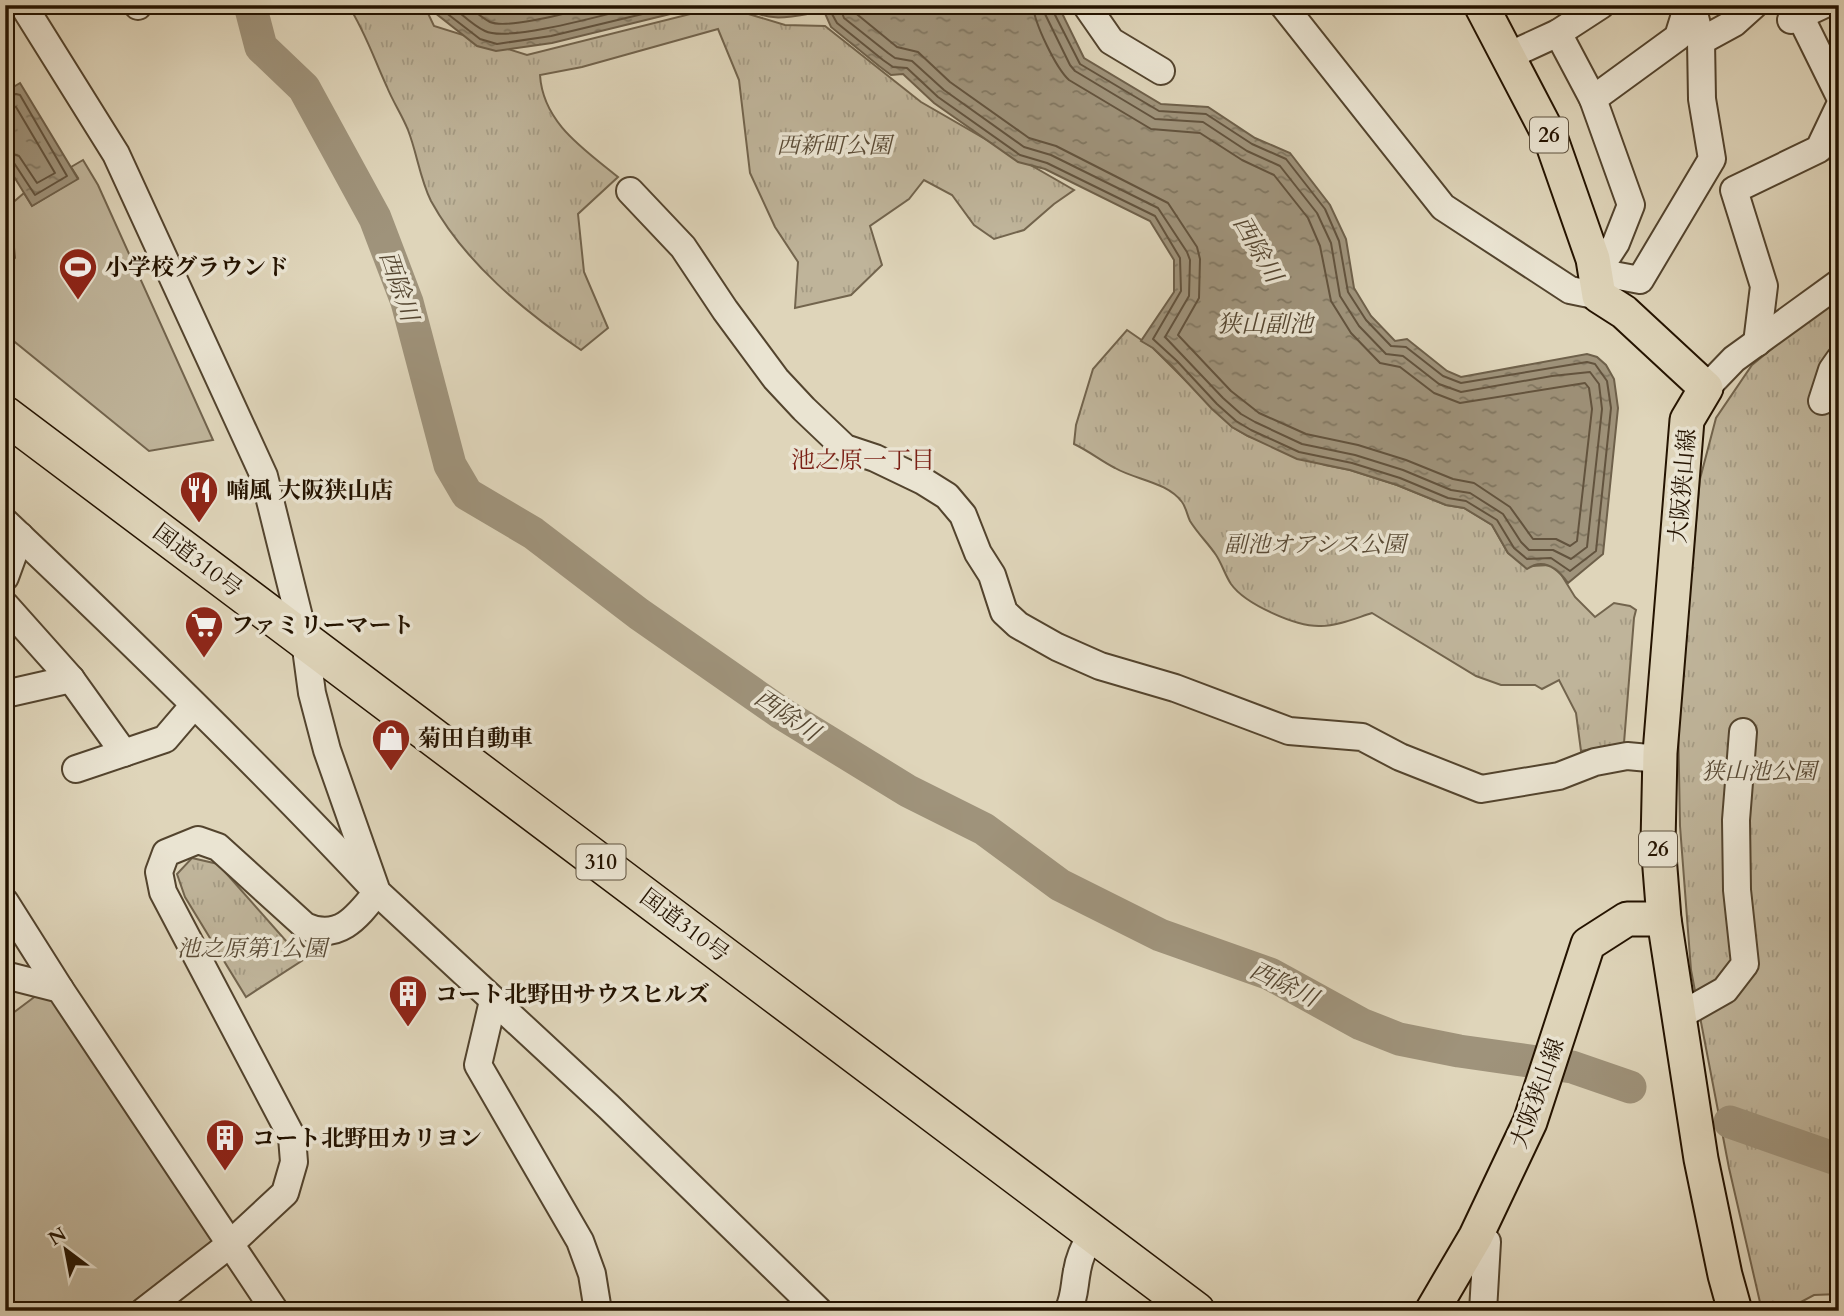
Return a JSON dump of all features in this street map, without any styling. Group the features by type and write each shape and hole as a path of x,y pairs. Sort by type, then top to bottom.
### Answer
{"highway":[{"name":"国道310号","path":"5,415 1196,1311"}],"main road":[{"name":"26","path":"1481,5 1551,139 1598,284"},
{"path":"1598,284 1624,312 1706,388"},
{"name":"大阪狭山線","path":"1706,388 1687,420 1660,760 1658,843 1664,919 1701,1159 1735,1311"},
{"name":"大阪狭山線","path":"1432,1311 1476,1236 1530,1122 1588,944 1627,919 1664,919"}],"street":[{"path":"23,5 116,154 264,476 305,641 312,692 327,750 377,892"},
{"path":"1086,5 1111,41 1161,71"},
{"path":"1283,5 1443,207 1570,290 1640,280 1712,159 1702,99 1701,41 1690,5"},
{"path":"1507,57 1558,33 1601,5"},
{"path":"1593,99 1678,37 1690,5"},
{"path":"1701,41 1734,23 1754,5"},
{"path":"1805,14 1839,95"},
{"path":"1558,33 1593,99 1631,205 1598,284"},
{"path":"1757,343 1764,286 1734,190 1819,149 1839,107"},
{"path":"629,191 683,247 768,369 803,408 845,448 875,458 947,496 962,515 978,553 992,575 1004,612 1018,625 1057,647 1100,666 1175,688 1289,731 1362,737 1400,757 1481,789 1559,776 1595,762 1627,756 1660,760"},
{"path":"1706,388 1734,359 1839,282"},
{"path":"1822,401 1832,370 1839,360"},
{"path":"5,577 13,529"},
{"path":"13,529 317,827 377,892 609,1107 819,1311"},
{"path":"5,605 71,679 124,753"},
{"path":"5,694 71,679"},
{"path":"76,769 165,739 194,705"},
{"path":"1679,1016 1725,990 1745,964 1737,890 1736,820 1743,732"},
{"path":"144,1311 229,1245 285,1194 294,1162 292,1137 163,892 159,872 166,853 198,840 218,847 305,926 318,932 336,930 356,918 377,892"},
{"path":"5,902 275,1311"},
{"path":"5,975 60,989"},
{"path":"494,1001 478,1065 580,1241 592,1273 598,1311"},
{"path":"1068,1311 1074,1299 1077,1270 1091,1233"},
{"path":"1476,1236 1487,1242 1483,1311"}],"green space":[{"name":"西新町公園","path":"348,5 424,5 434,26 527,55 722,6 785,25 825,26 921,102 1074,190 1024,230 994,239 974,225 952,195 924,180 909,199 870,226 882,265 851,295 795,308 798,262 775,227 750,173 739,80 718,29 582,67 540,75 543,92 557,121 567,134 618,177 578,214 584,272 608,328 581,350 538,319 497,284 445,224 427,193 406,124"},
{"name":"小学校グラウンド","path":"83,160 98,185 213,440 149,451 5,334 5,269 15,258 10,205 24,193 32,206 78,178 71,167"},
{"name":"狭山池公園","path":"1839,293 1839,1294 1814,1295 1784,1311 1762,1311 1729,1168 1691,970 1680,826 1678,716 1700,479 1716,418 1752,365"},
{"name":"副池オアシス公園","path":"1127,330 1153,348 1232,427 1248,436 1325,465 1350,470 1446,505 1464,508 1492,525 1508,553 1532,566 1550,565 1559,571 1575,597 1595,617 1614,603 1636,610 1624,743 1581,751 1576,713 1559,680 1542,689 1535,685 1501,685 1476,676 1372,613 1334,625 1298,623 1272,613 1238,592 1229,581 1216,555 1190,521 1176,495 1115,468 1074,444 1076,425 1093,369"},
{"name":"池之原第1公園","path":"192,858 218,864 303,960 246,997 185,897 177,874"},
{"path":"41,992 57,995 215,1240 121,1311 5,1311 5,1019"}],"water":[{"path":"425,5 707,5 552,43 496,51 477,46"},
{"name":"狭山副池","path":"742,5 1058,5 1084,58 1161,104 1208,107 1255,138 1290,153 1330,205 1346,239 1354,288 1371,316 1395,341 1407,339 1447,371 1461,377 1587,354 1597,357 1606,365 1614,379 1618,408 1603,554 1568,583 1560,573 1545,564 1527,569 1508,553 1492,525 1464,508 1446,505 1350,470 1297,459 1232,427 1153,348 1141,341 1174,292 1174,260 1150,221 1045,169 1018,162 934,103 903,74 891,75 879,66 831,27 824,11 792,17 772,17"},
{"path":"20,83 78,179 32,206 5,162 5,92"}],"waterway":[{"name":"西除川","path":"250,5 261,47 304,88 375,218 407,302 450,465 467,494 533,533 639,614 781,713 908,791 984,829 1060,885 1160,935 1270,974 1361,1024 1399,1039 1459,1051 1572,1067 1630,1087"},
{"name":"西除川","path":"1730,1122 1839,1160"}],"place":[{"name":"小学校グラウンド","path":"78,301"},
{"name":"喃風 大阪狭山店","path":"199,524"},
{"name":"ファミリーマート","path":"204,659"},
{"name":"菊田自動車","path":"391,772"},
{"name":"コート北野田サウスヒルズ","path":"408,1028"},
{"name":"コート北野田カリヨン","path":"225,1172"}],"district":[{"name":"池之原一丁目","path":"863,460"}]}
